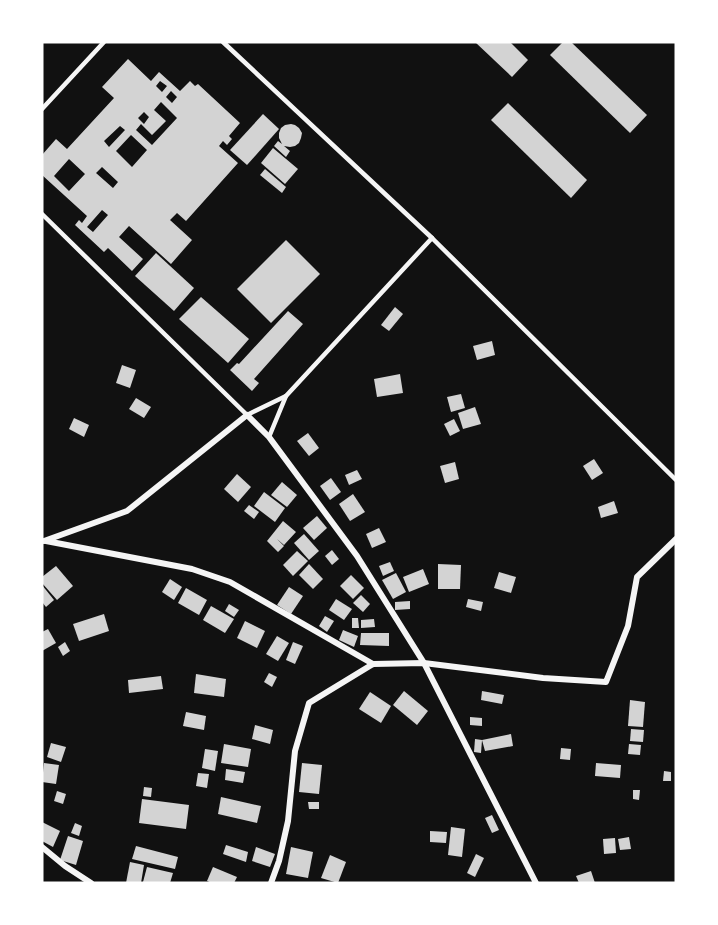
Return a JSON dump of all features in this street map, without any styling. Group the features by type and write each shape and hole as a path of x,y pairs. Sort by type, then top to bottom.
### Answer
{"street":[{"path":"43,541 127,511 247,415 268,437 357,556 424,663 536,883"},
{"path":"271,883 279,861 288,821 295,751 309,703 373,664 424,663 543,678 606,682 628,626 637,577 676,539"},
{"path":"43,541 192,568 230,582 373,664"},
{"path":"42,847 91,883"}],"lane":[{"path":"42,109 104,42"},
{"path":"223,42 432,238 676,480"},
{"path":"42,214 247,415 286,396"},
{"path":"268,437 286,396 432,238"}],"building":[{"path":"475,42 510,42 528,60 512,77"},
{"path":"563,42 571,42 647,115 630,133 550,55"},
{"path":"128,59 151,81 159,72 180,91 190,81 195,86 198,84 240,123 229,136 232,139 227,145 223,141 219,146 238,163 186,221 177,213 170,220 192,240 171,264 129,226 119,237 143,259 132,271 108,248 104,252 75,225 79,220 82,223 87,216 42,175 42,155 56,139 67,149 114,98 102,87","holes":["160,81 167,86 162,92 156,86","171,91 177,97 172,103 166,97","161,102 177,118 152,145 136,130 141,124 152,135 166,121 154,110","144,112 149,117 144,124 138,118","120,126 125,130 109,147 104,141","131,135 147,150 132,167 116,151","69,159 85,174 69,191 54,176","102,167 118,182 113,188 96,173","102,210 108,215 93,232 87,227"]},
{"path":"508,103 587,180 571,198 491,120"},
{"path":"263,114 279,129 247,165 230,150"},
{"path":"291,124 299,128 302,133 299,143 295,146 284,146 290,151 286,157 274,146 278,141 282,144 279,138 281,128"},
{"path":"273,148 298,169 285,184 261,163"},
{"path":"265,169 286,187 282,193 260,175"},
{"path":"286,240 320,274 271,323 237,289"},
{"path":"156,253 194,288 174,311 135,276"},
{"path":"201,297 249,339 228,363 179,319"},
{"path":"395,307 403,314 389,331 381,325"},
{"path":"288,311 303,324 254,379 259,383 252,391 230,370 237,363 239,364"},
{"path":"492,341 495,355 477,360 473,346"},
{"path":"122,365 136,370 130,388 116,383"},
{"path":"400,374 403,393 377,397 374,379"},
{"path":"461,394 465,408 451,412 447,397"},
{"path":"136,398 151,407 144,418 129,409"},
{"path":"475,407 481,424 463,429 458,413"},
{"path":"74,418 89,425 84,437 69,429"},
{"path":"454,419 460,431 450,436 444,424"},
{"path":"308,433 319,448 309,456 297,441"},
{"path":"594,459 603,473 592,480 583,466"},
{"path":"455,462 459,479 445,483 440,466"},
{"path":"357,470 362,479 349,485 345,475"},
{"path":"237,474 251,487 238,502 224,489"},
{"path":"331,478 341,492 330,500 320,486"},
{"path":"282,482 297,495 287,507 271,495"},
{"path":"264,492 285,508 275,522 254,506"},
{"path":"353,494 365,512 350,521 339,504"},
{"path":"614,501 618,513 601,518 598,507"},
{"path":"249,505 259,512 254,519 244,511"},
{"path":"317,516 327,528 314,540 303,528"},
{"path":"283,521 296,532 284,545 277,539 284,546 278,552 267,541"},
{"path":"379,528 386,542 372,548 366,534"},
{"path":"304,534 319,551 309,560 294,543"},
{"path":"332,550 339,559 332,565 325,556"},
{"path":"297,551 308,561 293,576 283,565"},
{"path":"390,562 394,571 383,576 379,566"},
{"path":"309,564 323,579 313,589 299,575"},
{"path":"438,564 461,565 460,589 438,589"},
{"path":"56,566 73,586 57,600 42,583 42,577"},
{"path":"423,569 429,584 409,592 403,577"},
{"path":"499,572 516,577 511,593 494,588"},
{"path":"396,573 406,592 393,599 382,580"},
{"path":"351,575 364,588 353,599 340,586"},
{"path":"170,579 182,587 174,600 162,592"},
{"path":"42,585 54,600 46,607 42,602"},
{"path":"289,587 303,596 291,614 277,605"},
{"path":"186,588 207,600 199,615 178,603"},
{"path":"361,595 370,604 363,612 353,603"},
{"path":"336,599 352,609 344,620 329,610"},
{"path":"468,599 483,602 481,611 466,607"},
{"path":"410,601 410,609 395,610 395,602"},
{"path":"229,604 239,610 234,617 225,611"},
{"path":"211,606 234,619 225,633 203,620"},
{"path":"104,614 109,631 79,641 73,624"},
{"path":"325,616 334,621 327,632 319,626"},
{"path":"352,618 358,618 359,628 352,628"},
{"path":"374,619 375,627 361,628 361,620"},
{"path":"245,621 265,631 257,648 237,638"},
{"path":"48,629 56,643 42,651 42,632"},
{"path":"343,630 358,636 354,647 339,640"},
{"path":"361,633 389,633 389,646 360,645"},
{"path":"277,636 289,643 278,661 266,654"},
{"path":"65,642 70,651 63,656 58,647"},
{"path":"293,642 303,646 295,664 286,660"},
{"path":"269,673 277,677 272,687 264,682"},
{"path":"196,674 226,679 224,697 194,693"},
{"path":"161,676 163,689 129,693 128,680"},
{"path":"404,691 428,711 417,725 393,705"},
{"path":"482,691 504,695 502,704 481,700"},
{"path":"370,692 391,706 381,723 359,709"},
{"path":"630,700 645,702 643,727 628,726"},
{"path":"186,712 206,716 204,730 183,726"},
{"path":"470,717 482,718 482,726 470,725"},
{"path":"255,725 273,730 270,744 252,739"},
{"path":"631,729 644,730 643,742 630,741"},
{"path":"511,734 513,746 485,751 482,740"},
{"path":"475,739 482,740 481,753 474,752"},
{"path":"51,743 66,747 61,762 47,757"},
{"path":"224,744 251,749 248,767 221,763"},
{"path":"629,744 641,745 640,755 628,754"},
{"path":"561,748 571,749 570,760 560,759"},
{"path":"205,749 218,751 215,771 202,768"},
{"path":"44,763 59,765 56,784 42,782"},
{"path":"302,763 322,765 319,794 299,792"},
{"path":"596,763 621,765 620,778 595,776"},
{"path":"226,769 245,772 243,783 225,780"},
{"path":"664,771 671,772 671,781 663,781"},
{"path":"198,773 209,774 207,788 196,786"},
{"path":"144,787 152,788 151,797 143,796"},
{"path":"633,790 640,790 639,800 633,799"},
{"path":"57,791 66,794 63,804 54,801"},
{"path":"221,797 261,806 257,823 218,814"},
{"path":"142,799 189,805 186,829 139,823"},
{"path":"308,802 319,802 319,809 309,809"},
{"path":"492,815 499,830 492,833 485,818"},
{"path":"42,822 60,831 53,847 42,841"},
{"path":"75,823 82,826 79,836 71,833"},
{"path":"451,827 465,829 462,857 448,855"},
{"path":"430,831 447,832 446,843 430,842"},
{"path":"68,836 83,841 76,865 60,860"},
{"path":"629,837 631,849 620,850 618,839"},
{"path":"615,838 616,853 604,854 603,839"},
{"path":"226,845 248,852 246,862 223,854"},
{"path":"136,846 178,857 175,869 132,859"},
{"path":"256,847 275,854 270,867 252,861"},
{"path":"291,847 313,852 308,878 286,874"},
{"path":"476,854 484,858 475,877 467,873"},
{"path":"330,855 346,862 338,883 321,878"},
{"path":"130,862 144,865 141,883 126,883"},
{"path":"147,867 173,873 170,883 143,882"},
{"path":"213,867 237,877 234,883 207,881"},
{"path":"591,871 595,883 579,883 576,876"}]}
